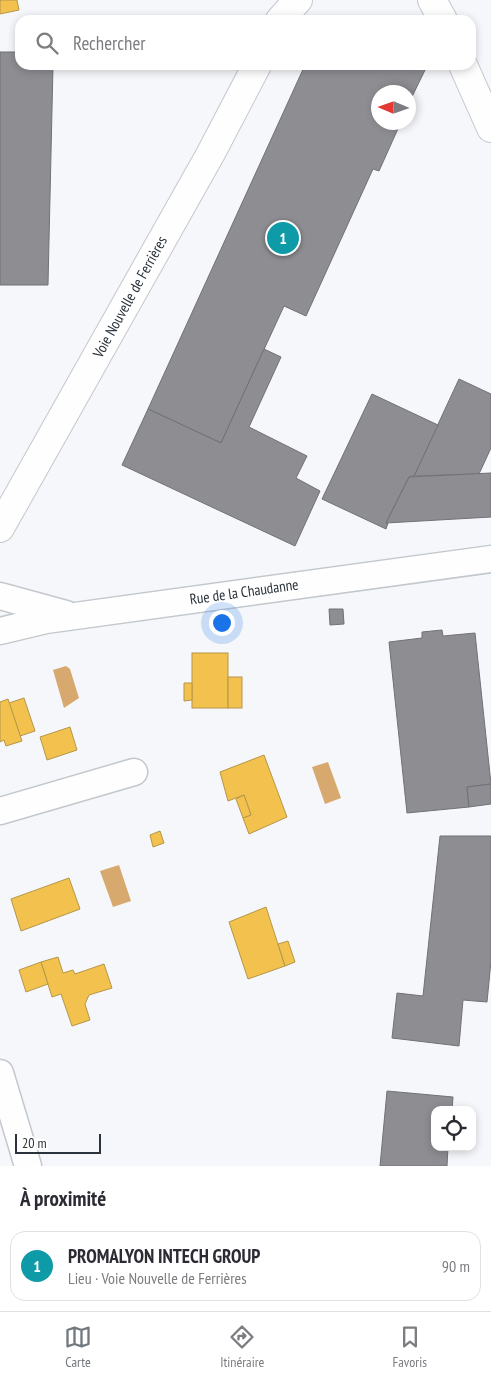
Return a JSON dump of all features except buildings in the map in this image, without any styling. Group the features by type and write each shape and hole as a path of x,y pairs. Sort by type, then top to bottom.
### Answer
{"street":[{"path":"284,15 298,0"},
{"path":"432,0 440,15"},
{"name":"Voie Nouvelle de Ferrières","path":"0,528 211,153 254,70"},
{"path":"465,70 491,128"},
{"name":"Rue de la Chaudanne","path":"0,596 74,616 491,559"},
{"path":"0,631 46,620 74,616"},
{"path":"0,811 134,772"},
{"path":"0,1073 28,1166"}],"shaded area":[{"path":"66,666 70,669 79,698 64,708 53,670"},
{"path":"328,762 341,798 325,804 312,767"},
{"path":"119,865 131,901 113,907 100,871"}],"place":[{"name":"PROMALYON INTECH GROUP","path":"283,238"}]}
